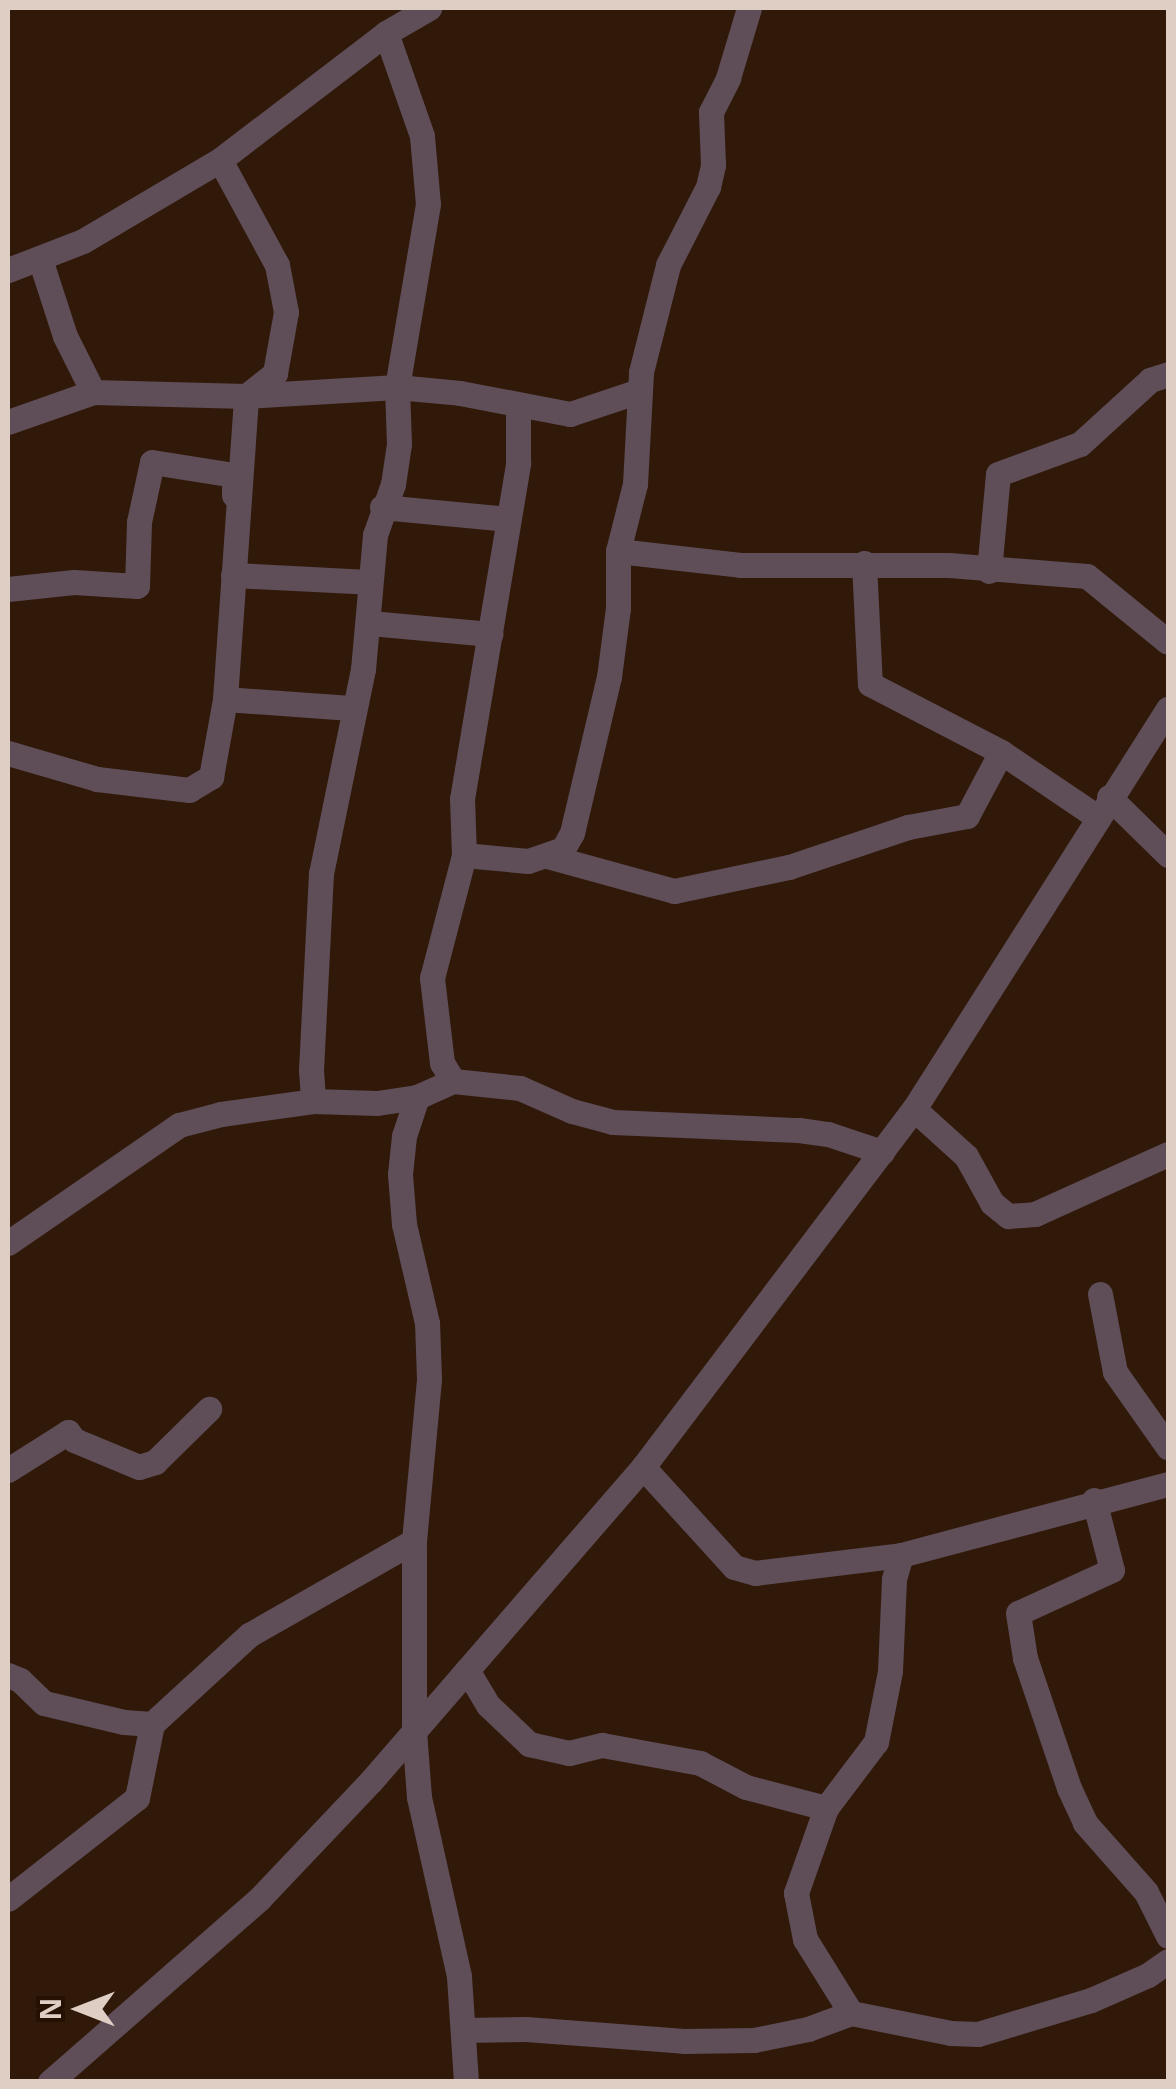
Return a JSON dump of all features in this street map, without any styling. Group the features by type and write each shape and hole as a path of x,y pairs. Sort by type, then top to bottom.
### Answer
{"street":[{"path":"8,270 82,240 220,160 386,33 429,8"},
{"path":"464,854 528,862 563,849 572,833 606,695 618,608 618,551 635,484 639,390 662,284 708,187 713,165 711,112 728,78 748,8"},
{"path":"313,1101 321,873 370,622 369,582 382,506 392,484 399,444 397,387 429,179 422,136 386,33"},
{"path":"8,752 97,779 189,790 212,777 226,700 246,396 274,374 286,312 277,265 220,160"},
{"path":"40,259 64,336 93,392"},
{"path":"990,571 998,474 1080,444 1150,380 1168,374"},
{"path":"8,422 93,392 246,396 397,387 460,393 570,414 639,390"},
{"path":"453,1081 442,1063 432,978 464,854 462,798 518,463 518,406"},
{"path":"9,590 74,582 137,586 138,522 152,462 234,475 233,575"},
{"path":"382,506 508,519"},
{"path":"618,551 740,564 864,562 1086,576 1168,642"},
{"path":"864,562 870,684 1103,806 1168,855"},
{"path":"233,575 369,582"},
{"path":"370,622 490,634"},
{"path":"226,700 351,708"},
{"path":"50,2082 260,1898 414,1730 642,1467 914,1109 1168,709"},
{"path":"548,856 674,891 788,867 908,827 966,816 1001,752"},
{"path":"8,1242 180,1125 221,1114 313,1101 377,1103 417,1097 453,1081 520,1088 572,1111 612,1122 799,1130 882,1152"},
{"path":"417,1097 404,1136 400,1174 404,1224 427,1323 430,1379 414,1541 414,1730 419,1797 451,1934 466,2082"},
{"path":"914,1109 966,1156 992,1203 1008,1216 1035,1214 1168,1154"},
{"path":"1100,1294 1114,1372 1168,1446"},
{"path":"8,1470 68,1432 74,1440 139,1467 155,1462 209,1409"},
{"path":"642,1467 734,1567 766,1573 901,1555 1094,1500 1168,1484"},
{"path":"1094,1500 1112,1570 1018,1612 1025,1658 1068,1788 1085,1823 1146,1892 1168,1936"},
{"path":"8,1899 137,1798 152,1724 249,1635 414,1541"},
{"path":"850,2013 814,1957 797,1914 800,1875 826,1808 876,1742 890,1671 894,1579 901,1555"},
{"path":"466,1670 488,1705 529,1744 568,1753 602,1746 700,1763 746,1787 826,1808"},
{"path":"8,1675 20,1680 44,1703 124,1722 152,1724"},
{"path":"463,2030 526,2029 684,2041 754,2040 808,2029 850,2013 951,2033 978,2034 1091,2000 1148,1975 1168,1961"}]}
